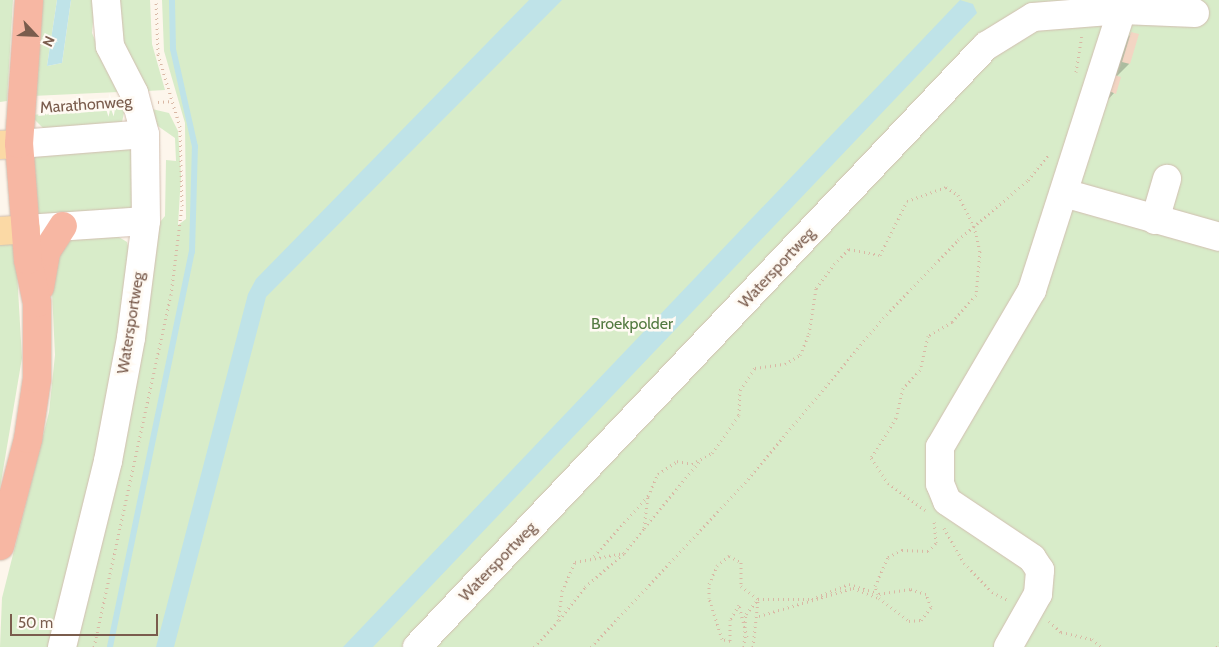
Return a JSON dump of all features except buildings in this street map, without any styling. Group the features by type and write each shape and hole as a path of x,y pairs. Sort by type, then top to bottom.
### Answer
{"highway":[{"path":"29,0 20,110 10,144 13,230 37,303"},
{"path":"0,546 34,406 37,303 46,252 63,226"}],"street":[{"name":"Watersportweg","path":"62,647 108,461 131,338 146,221 145,134 137,102 110,46 106,0"},
{"name":"Watersportweg","path":"417,647 986,46 1028,8 1087,12 1122,10 1195,13"},
{"path":"1008,647 1038,594 1040,570 1032,558 947,501 938,465 940,447 1032,290 1122,10"},
{"name":"Marathonweg","path":"10,144 145,134"},
{"path":"1155,220 1167,179"},
{"path":"1064,192 1155,220 1219,237"},
{"path":"13,230 146,221"}],"path":[{"name":"Marathonweg","path":"20,110 173,101 154,32 156,0"},
{"path":"1075,75 1087,12"},
{"path":"591,647 748,479 883,318 974,226 1028,180 1051,147"},
{"path":"534,647 585,587 624,553 701,460 735,424 748,374 762,365 785,364 800,355 809,334 816,288 849,249 880,255 907,201 939,188 952,189 974,226 980,251 976,296 952,322 928,336 920,370 904,388 896,418 871,458 888,483 933,516 936,543 928,551 902,550 888,557 878,574 878,594"},
{"path":"593,556 648,496 665,467 677,461 692,464 701,460"},
{"path":"644,528 648,496"},
{"path":"558,621 567,576 575,562 593,556 624,553"},
{"path":"747,637 741,627 739,605 730,620 730,641 722,639 718,629 709,584 717,566 729,556 741,562 741,586 758,599 812,599 849,584 878,594 916,589 930,600 930,611 911,622 879,598 846,588 759,616"},
{"path":"753,647 759,616 758,599"},
{"path":"744,647 747,637 746,614 758,599"},
{"path":"747,637 755,634"},
{"path":"1217,647 1219,642"}],"green space":[{"path":"0,0 13,0 7,101 0,102"},
{"path":"43,0 57,0 47,66 62,63 71,0 95,0 92,33 118,92 32,96"},
{"path":"114,0 150,0 152,44 165,90 147,91 116,39"},
{"name":"Broekpolder","path":"162,0 1219,0 1219,647 0,647 2,598 49,412 55,355 51,271 67,237 109,231 127,242 131,257 165,216 166,160 176,161 175,138 155,124 152,109 169,113 178,131 181,176 178,225 186,219 185,123 164,51"},
{"path":"125,108 122,122 115,125 45,130 30,115"},
{"path":"124,148 132,150 136,203 126,213 39,219 33,159 39,154"},
{"path":"15,238 22,358 0,488 0,240"}],"water":[{"path":"57,0 71,0 62,63 47,66"},
{"path":"529,0 562,0 266,297 174,647 156,647 248,294 256,279"},
{"path":"960,0 973,4 977,13 373,647 343,647"}],"waterway":[{"path":"110,647 192,252 195,147 173,49 172,0"}]}
